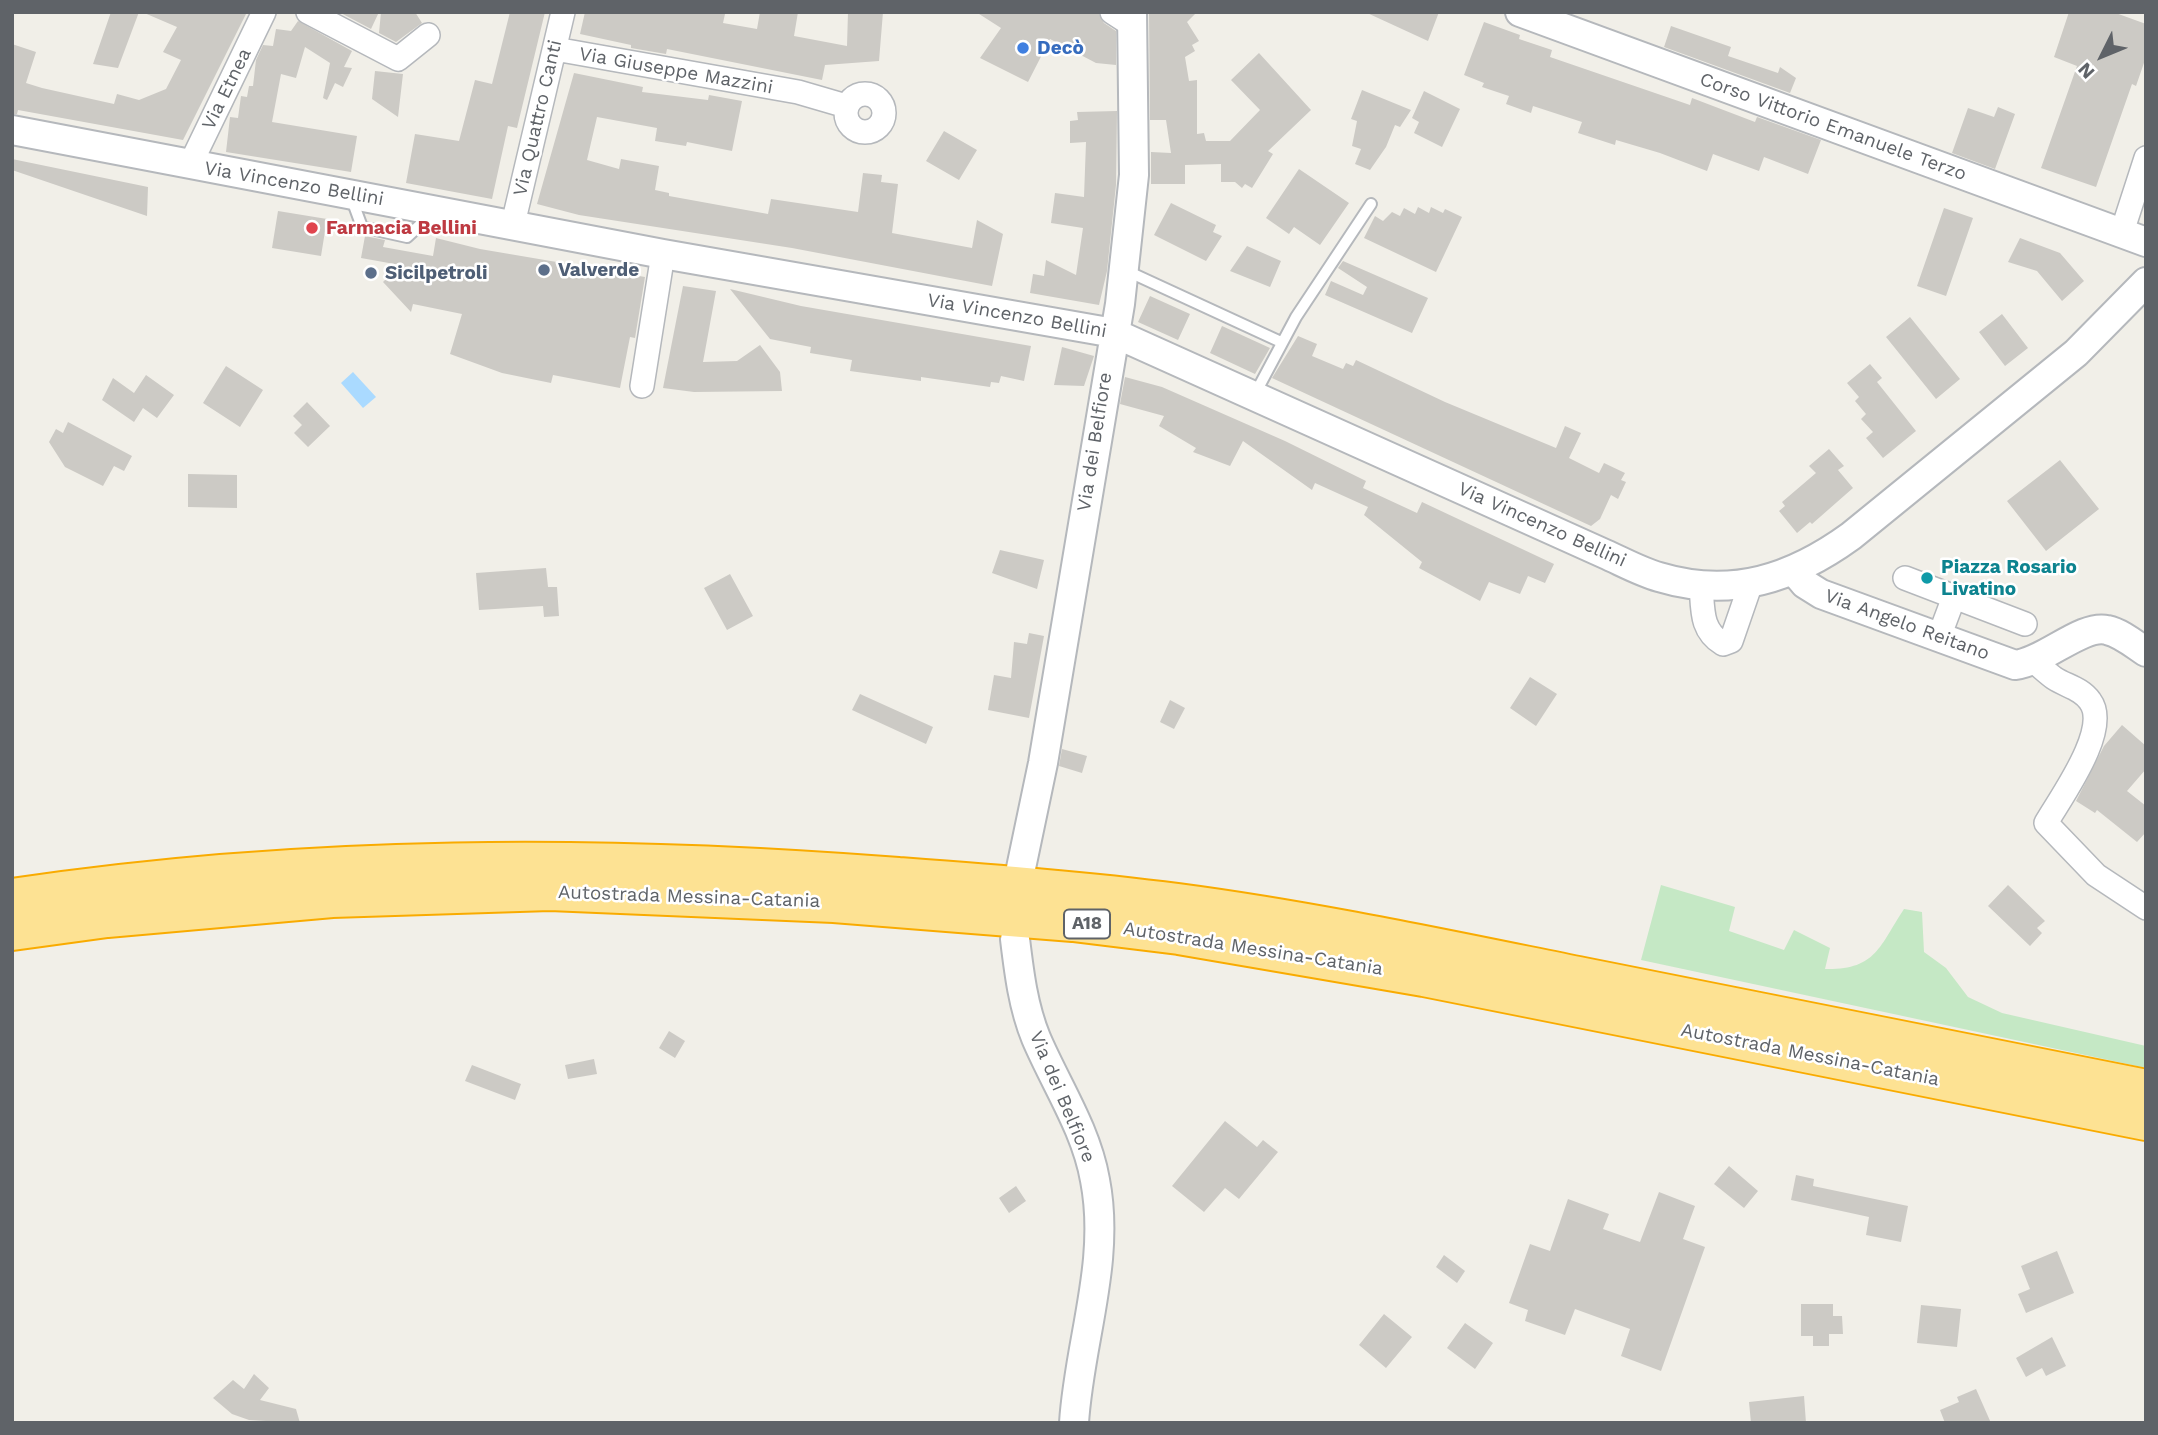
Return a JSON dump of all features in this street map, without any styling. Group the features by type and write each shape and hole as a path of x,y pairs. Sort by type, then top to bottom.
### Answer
{"highway":[{"name":"Autostrada Messina-Catania","path":"12,898 101,885 331,866 437,861 689,863 1065,890 1183,904 1430,947 2146,1089"},
{"name":"Autostrada Messina-Catania","path":"12,932 107,918 332,898 550,891 834,903 1073,922 1193,937 1424,977 2146,1121"}],"street":[{"name":"Via Etnea","path":"190,165 264,12"},
{"path":"308,12 398,59 428,35"},
{"name":"Via Quattro Canti","path":"513,224 564,12"},
{"name":"Corso Vittorio Emanuele Terzo","path":"1520,12 2134,237"},
{"name":"Via dei Belfiore","path":"1021,868 1043,763 1124,269 1134,175 1125,16"},
{"name":"Via Giuseppe Mazzini","path":"555,49 798,92 846,106"},
{"name":"Via Vincenzo Bellini","path":"12,130 663,254 1114,333 1649,573 1701,584 1751,583 1794,571 1851,536 2076,353"},
{"path":"2134,237 2146,158"},
{"path":"642,386 663,254"},
{"path":"2076,353 2146,282"},
{"path":"2076,353 2146,304"},
{"name":"Via Angelo Reitano","path":"1794,571 1805,584 1821,594 2015,665 2030,662 2078,689 2091,702 2096,718 2093,737 2046,823 2096,875 2146,908"},
{"path":"1905,578 2025,624"},
{"path":"1701,584 1703,622 1711,637 1723,644 1731,641 1751,583"},
{"path":"1939,637 1954,597"},
{"path":"2030,662 2092,630 2104,629 2146,652"},
{"name":"Via dei Belfiore","path":"1015,939 1020,984 1035,1035 1088,1150 1096,1182 1100,1221 1099,1265 1074,1423"}],"lane":[{"path":"1254,396 1281,342 1371,204"},
{"path":"1124,269 1281,342"}],"green space":[{"path":"1661,885 1735,907 1729,931 1784,950 1794,930 1830,948 1825,969 1842,968 1866,960 1881,945 1904,909 1922,912 1924,952 1946,968 1968,997 2002,1013 2146,1046 2146,1068 1641,960"}],"water":[{"path":"353,372 376,397 363,408 341,383"}],"building":[{"path":"111,12 139,12 118,68 93,64"},
{"path":"142,12 247,12 183,140 18,110 17,114 12,114 12,44 36,52 26,83 42,88 114,104 117,94 139,100 166,89 181,60 163,52 177,27"},
{"path":"339,12 379,12 371,29"},
{"path":"381,12 415,12 422,23 396,42 379,33"},
{"path":"510,12 545,12 517,128 508,126 492,199 406,183 415,134 459,141 475,80 492,84"},
{"path":"585,12 714,12 725,14 723,23 757,29 760,12 798,12 794,36 847,46 848,12 883,12 879,61 825,65 822,80 667,49 666,54 580,34"},
{"path":"976,12 1098,12 1104,23 1116,31 1116,65 1096,63 1050,39 1028,82 980,58 1001,28"},
{"path":"1149,12 1197,12 1187,22 1199,41 1192,45 1195,51 1185,57 1189,81 1197,80 1197,134 1204,133 1206,141 1230,141 1260,110 1231,80 1259,53 1311,110 1268,151 1273,154 1252,188 1245,184 1242,188 1235,182 1221,182 1221,164 1185,165 1185,184 1151,184 1151,152 1171,153 1166,120 1150,120"},
{"path":"1365,12 1439,12 1428,41"},
{"path":"2069,12 2113,12 2146,24 2146,57 2136,86 2132,84 2096,187 2041,168 2077,66 2054,57"},
{"path":"298,21 352,51 344,67 352,68 343,87 335,83 327,100 323,98 330,63 305,47 296,78 281,74 272,122 357,136 351,172 226,152 230,117 238,118 241,96 247,97 249,86 253,86 256,60 263,45 273,46 276,29 291,31"},
{"path":"1484,22 1520,35 1519,39 1552,50 1550,57 1690,105 1692,98 1755,122 1757,117 1821,140 1808,174 1764,157 1759,171 1713,154 1707,171 1616,140 1615,145 1578,133 1582,122 1533,106 1531,113 1506,104 1509,96 1482,87 1484,83 1464,75"},
{"path":"1671,26 1731,47 1728,56 1778,73 1780,67 1796,78 1790,93 1664,47"},
{"path":"375,71 403,74 398,117 372,99"},
{"path":"574,73 643,87 642,92 708,100 709,95 742,101 732,151 687,142 686,146 655,141 657,128 597,117 587,160 619,169 621,159 659,166 655,190 669,193 669,196 768,214 771,199 858,212 863,173 882,175 881,182 898,184 892,233 972,248 977,220 1003,234 992,286 792,248 579,215 537,204"},
{"path":"1362,90 1411,110 1400,127 1395,125 1386,147 1370,170 1355,164 1361,149 1352,146 1357,121 1351,119"},
{"path":"1424,91 1460,109 1442,147 1414,133 1419,122 1412,118"},
{"path":"1998,107 2015,114 1995,169 1952,153 1968,108 1994,117"},
{"path":"1117,111 1116,185 1107,271 1099,305 1030,293 1033,274 1044,276 1046,260 1076,275 1083,228 1051,223 1055,193 1084,197 1086,142 1070,143 1070,121 1078,120 1077,112"},
{"path":"944,131 977,150 959,180 926,161"},
{"path":"12,159 148,187 147,216 12,170"},
{"path":"1299,169 1349,203 1320,245 1294,227 1289,234 1266,218"},
{"path":"1171,203 1216,225 1213,232 1222,236 1206,261 1154,235"},
{"path":"1418,207 1429,213 1431,207 1443,213 1445,209 1462,217 1436,272 1364,238 1375,216 1383,221 1392,212 1400,216 1404,208 1415,214"},
{"path":"1944,208 1973,218 1946,296 1917,286"},
{"path":"278,211 327,219 321,256 272,248"},
{"path":"365,236 385,240 383,247 433,256 436,238 480,249 645,277 635,338 630,337 620,388 553,375 551,383 502,373 450,354 462,314 413,304 411,312 383,282 400,265 361,258"},
{"path":"2020,238 2060,253 2084,281 2062,301 2037,271 2008,262"},
{"path":"1247,246 1281,261 1270,287 1230,271"},
{"path":"1343,261 1428,298 1412,333 1325,295 1331,281 1363,295 1367,287 1338,268"},
{"path":"683,286 716,291 703,362 737,361 760,345 780,372 782,391 694,392 663,388"},
{"path":"730,289 801,306 1031,346 1024,381 1001,376 999,383 991,382 990,387 921,377 921,381 850,371 852,360 810,353 811,347 770,339"},
{"path":"1150,296 1190,314 1178,340 1138,322"},
{"path":"2002,314 2028,348 2005,366 1979,332"},
{"path":"1910,317 1960,379 1936,399 1886,337"},
{"path":"1222,326 1270,348 1255,374 1210,353"},
{"path":"1298,336 1317,344 1312,356 1343,369 1346,363 1353,366 1356,360 1445,402 1556,448 1565,426 1581,433 1569,458 1599,473 1604,463 1625,473 1621,480 1626,482 1618,499 1611,495 1600,519 1591,526 1272,378"},
{"path":"1062,347 1094,356 1084,386 1054,385"},
{"path":"1870,364 1882,378 1877,382 1916,431 1883,458 1866,438 1873,432 1861,419 1866,414 1855,401 1859,397 1847,383"},
{"path":"226,366 263,390 240,427 203,403"},
{"path":"146,375 174,395 157,418 143,408 134,422 102,400 113,378 134,393"},
{"path":"1125,377 1162,387 1285,441 1366,481 1363,488 1417,513 1422,502 1554,564 1545,583 1528,576 1520,594 1489,582 1480,601 1419,568 1422,562 1364,515 1368,507 1315,483 1312,490 1243,441 1230,466 1193,452 1196,448 1159,426 1164,416 1120,404"},
{"path":"307,402 330,426 308,447 294,433 302,425 293,416"},
{"path":"68,422 132,456 124,471 114,466 103,486 65,467 49,442 56,429 63,433"},
{"path":"1829,449 1844,466 1838,470 1853,488 1812,524 1810,522 1797,533 1779,511 1785,506 1782,502 1816,473 1809,466"},
{"path":"2060,460 2099,509 2046,551 2007,501"},
{"path":"188,474 237,475 237,508 188,507"},
{"path":"1000,550 1044,560 1037,589 992,573"},
{"path":"546,568 548,587 557,587 559,616 544,617 543,606 479,610 476,573"},
{"path":"730,574 753,616 727,630 704,588"},
{"path":"1029,633 1044,636 1029,718 988,710 994,675 1011,678 1014,642 1027,644"},
{"path":"1530,677 1557,694 1536,726 1510,708"},
{"path":"860,694 933,727 926,744 852,710"},
{"path":"1170,700 1185,708 1174,729 1160,722"},
{"path":"2122,725 2146,746 2146,769 2127,791 2146,806 2146,832 2137,842 2097,810 2095,813 2076,801 2104,746"},
{"path":"1062,749 1087,756 1082,773 1059,766"},
{"path":"2008,885 2045,921 2037,928 2042,933 2030,946 1988,906"},
{"path":"669,1031 685,1041 675,1058 659,1048"},
{"path":"594,1059 597,1074 568,1079 565,1065"},
{"path":"472,1065 521,1084 515,1100 465,1081"},
{"path":"1225,1121 1257,1147 1263,1140 1278,1152 1239,1199 1225,1188 1204,1212 1172,1186"},
{"path":"1729,1166 1758,1191 1744,1208 1714,1184"},
{"path":"1796,1175 1814,1179 1813,1186 1908,1206 1901,1242 1866,1235 1869,1217 1791,1200"},
{"path":"1016,1186 1026,1201 1009,1213 999,1198"},
{"path":"1659,1192 1695,1206 1683,1239 1705,1247 1661,1371 1621,1356 1630,1329 1575,1309 1565,1335 1525,1321 1528,1310 1509,1303 1530,1244 1550,1251 1568,1199 1609,1214 1603,1229 1640,1242"},
{"path":"2057,1251 2074,1293 2026,1313 2018,1294 2030,1289 2021,1266"},
{"path":"1444,1255 1465,1271 1457,1283 1436,1267"},
{"path":"1801,1304 1833,1304 1833,1316 1842,1316 1843,1334 1829,1334 1829,1346 1813,1346 1813,1336 1801,1336"},
{"path":"1921,1305 1961,1309 1957,1347 1917,1343"},
{"path":"1384,1314 1412,1337 1386,1368 1359,1345"},
{"path":"1465,1323 1493,1343 1475,1369 1447,1348"},
{"path":"2052,1337 2066,1366 2046,1376 2042,1368 2026,1377 2016,1358"},
{"path":"254,1374 269,1388 260,1400 296,1409 300,1423 249,1420 232,1414 213,1398 233,1380 244,1389"},
{"path":"1976,1389 1991,1423 1945,1423 1940,1410 1959,1402 1957,1397"},
{"path":"1804,1396 1806,1423 1751,1423 1749,1402"}],"place":[{"name":"Decò","path":"1023,48"},
{"name":"Farmacia Bellini","path":"312,228"},
{"name":"Valverde","path":"544,270"},
{"name":"Sicilpetroli","path":"371,273"},
{"name":"Piazza Rosario Livatino","path":"1927,578"}]}
